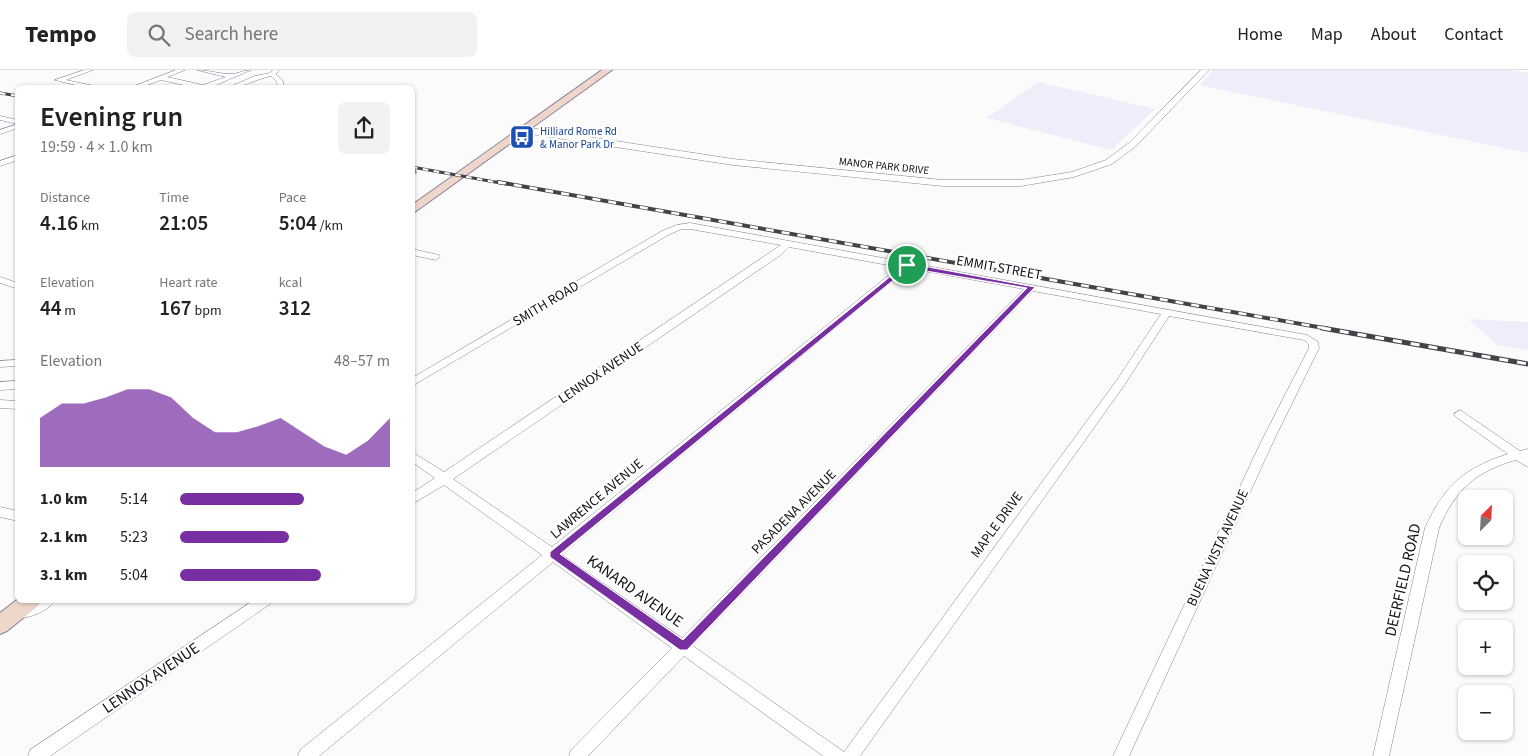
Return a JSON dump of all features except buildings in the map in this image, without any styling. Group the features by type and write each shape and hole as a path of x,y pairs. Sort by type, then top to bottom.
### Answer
{"main road":[{"path":"415,209 608,70"},
{"path":"4,622 27,603"}],"street":[{"path":"85,85 58,80 90,70"},
{"path":"140,85 182,70"},
{"path":"200,70 232,76"},
{"path":"208,85 248,70"},
{"name":"MANOR PARK DRIVE","path":"524,130 733,162 943,183 1021,183 1074,174 1109,162 1132,145 1205,70"},
{"path":"237,85 274,72 281,85"},
{"path":"159,78 193,85"},
{"path":"0,118 15,123"},
{"path":"0,132 15,125"},
{"path":"0,164 15,158"},
{"name":"EMMIT STREET","path":"680,227 701,228 1032,287 1294,334 1312,340"},
{"name":"SMITH ROAD","path":"415,381 665,233 680,227"},
{"name":"LENNOX AVENUE","path":"415,498 779,252 787,244"},
{"path":"415,253 436,257"},
{"name":"LAWRENCE AVENUE","path":"306,756 907,265"},
{"path":"0,280 15,285"},
{"name":"PASADENA AVENUE","path":"577,756 1032,287"},
{"name":"MAPLE DRIVE","path":"850,756 1120,382 1166,312"},
{"name":"BUENA VISTA AVENUE","path":"1121,756 1267,442 1314,348 1312,340"},
{"path":"0,364 15,363"},
{"path":"0,386 15,385"},
{"path":"0,404 15,405"},
{"path":"1460,414 1525,457"},
{"name":"DEERFIELD ROAD","path":"1381,756 1432,528 1440,507 1453,489 1465,478 1494,462 1525,457"},
{"name":"KANARD AVENUE","path":"415,458 684,646 837,756"},
{"path":"0,512 15,515"},
{"path":"4,622 43,603"},
{"name":"LENNOX AVENUE","path":"36,756 262,603"}],"shaded area":[{"path":"1213,70 1510,70 1528,73 1528,153 1199,85"},
{"path":"1038,82 1155,109 1111,150 987,118"},
{"path":"1468,319 1528,322 1528,350 1497,345"}],"railway":[{"path":"0,93 15,96"},
{"path":"415,168 506,184"},
{"path":"498,182 1329,329"},
{"path":"1322,328 1528,364"}],"place":[{"name":"Hilliard Rome Rd & Manor Park Dr","path":"522,137"}],"route":[{"path":"907,265 1032,287 684,646 553,554 605,513 652,472 907,265"}]}
